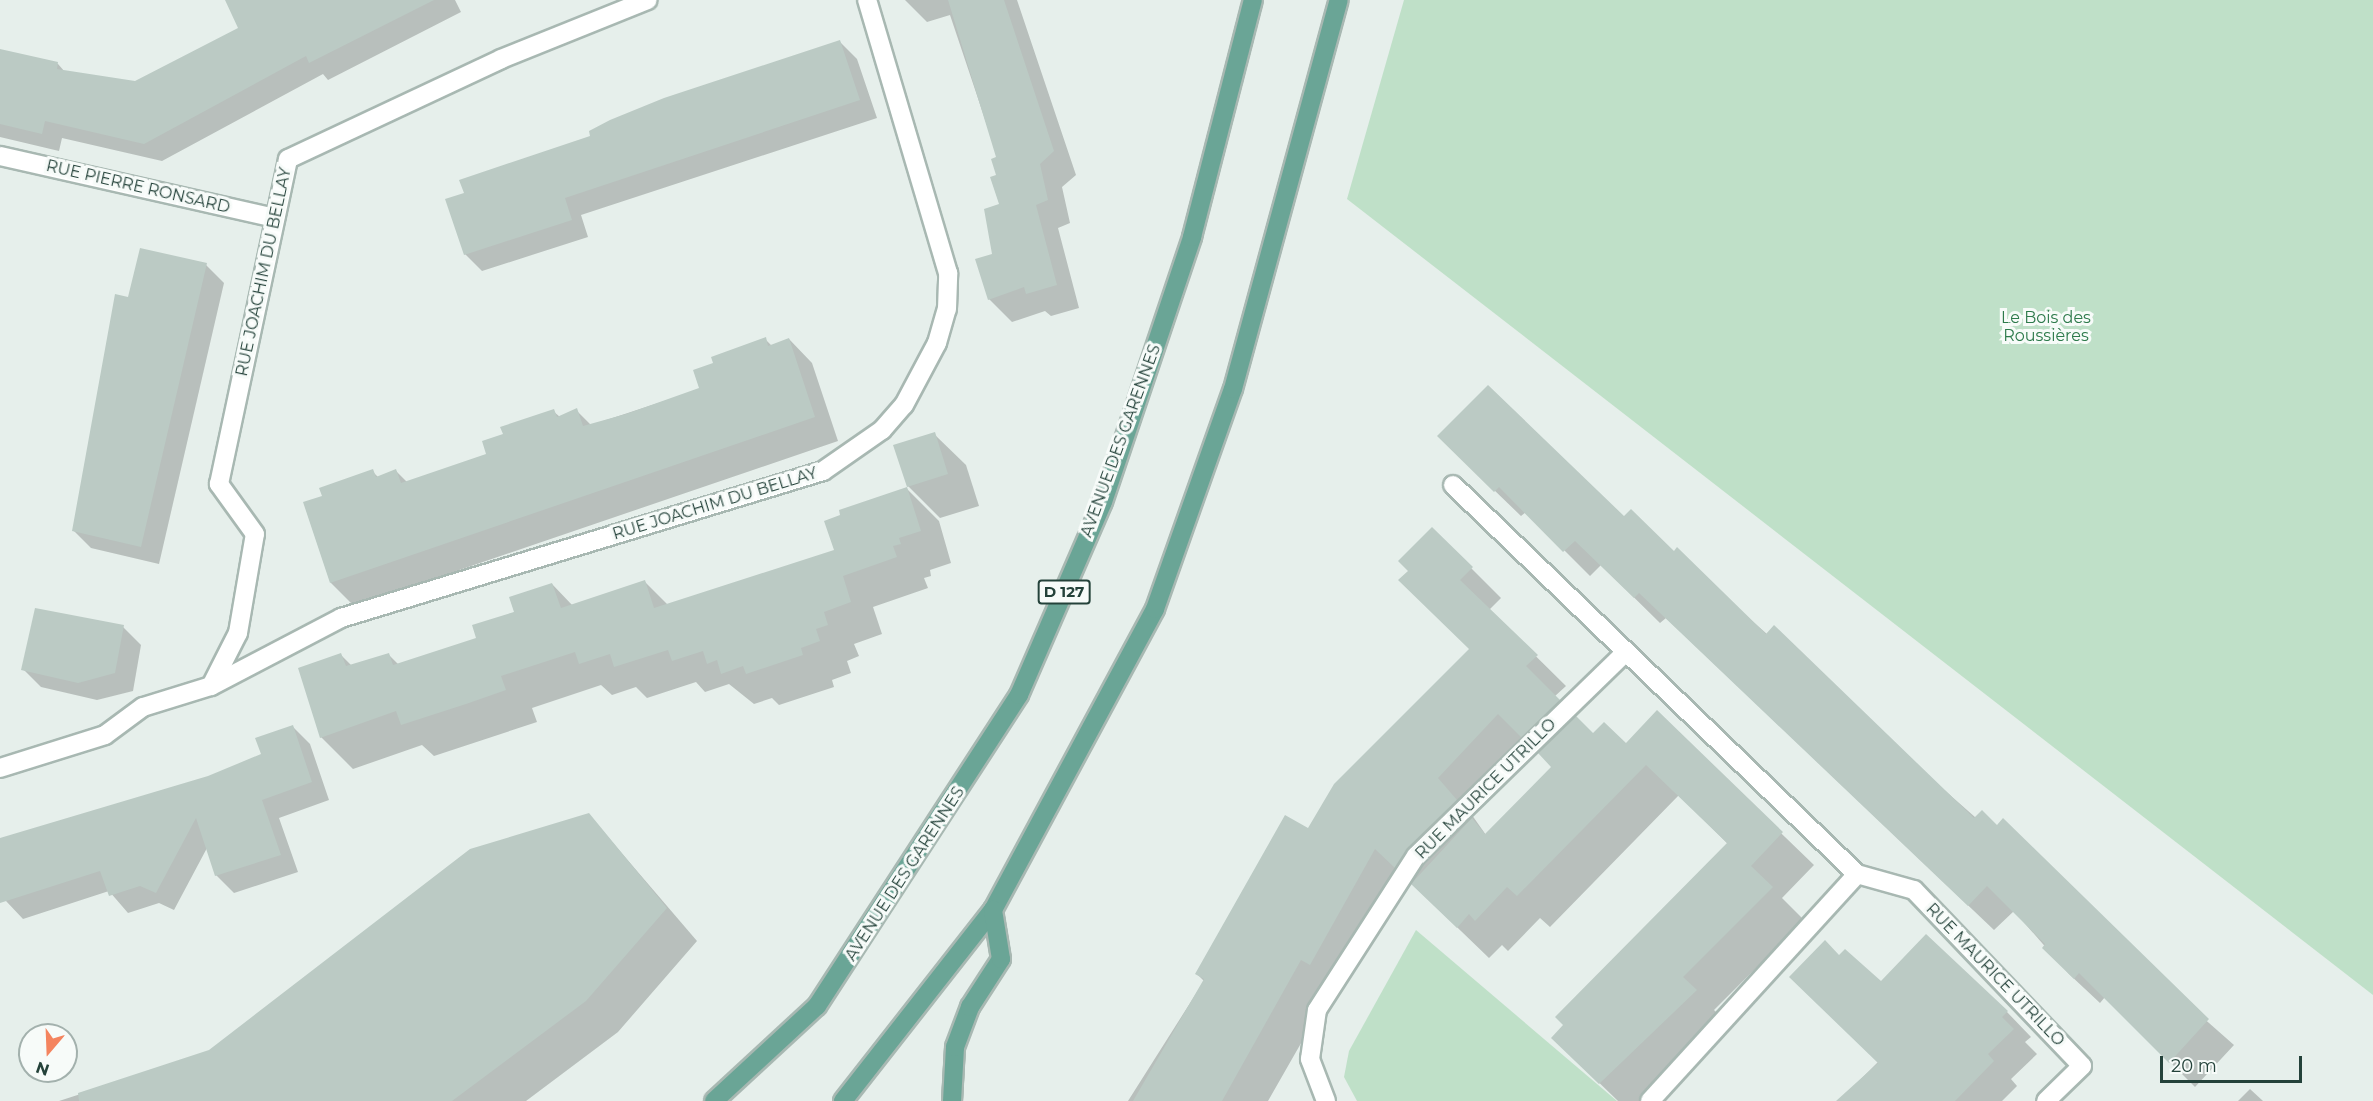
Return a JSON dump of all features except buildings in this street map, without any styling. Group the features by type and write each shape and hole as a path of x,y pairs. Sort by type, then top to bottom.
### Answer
{"main road":[{"name":"AVENUE DES GARENNES","path":"714,1101 817,1006 1019,695 1111,480 1192,237 1253,0"},
{"path":"843,1101 993,910 1155,609 1199,492 1233,389 1339,0"},
{"path":"952,1101 955,1047 970,1007 1001,959 993,910"}],"street":[{"name":"RUE JOACHIM DU BELLAY","path":"210,686 238,633 255,534 219,484 288,159 501,59 648,0"},
{"name":"RUE JOACHIM DU BELLAY","path":"0,768 105,735 143,707 210,686 341,618 823,471 882,430 904,405 937,343 947,309 948,273 867,0"},
{"name":"RUE PIERRE RONSARD","path":"0,156 275,218"},
{"name":"RUE MAURICE UTRILLO","path":"1453,484 1625,653 1857,874 1914,890 2082,1066 2046,1101"},
{"name":"RUE MAURICE UTRILLO","path":"1326,1101 1310,1059 1317,1010 1416,856 1625,653"},
{"path":"1650,1101 1857,874"}],"green space":[{"name":"Le Bois des Roussières","path":"1404,0 2373,0 2373,995 1347,199"},
{"path":"1416,930 1617,1101 1357,1101 1344,1077 1349,1051"}]}
